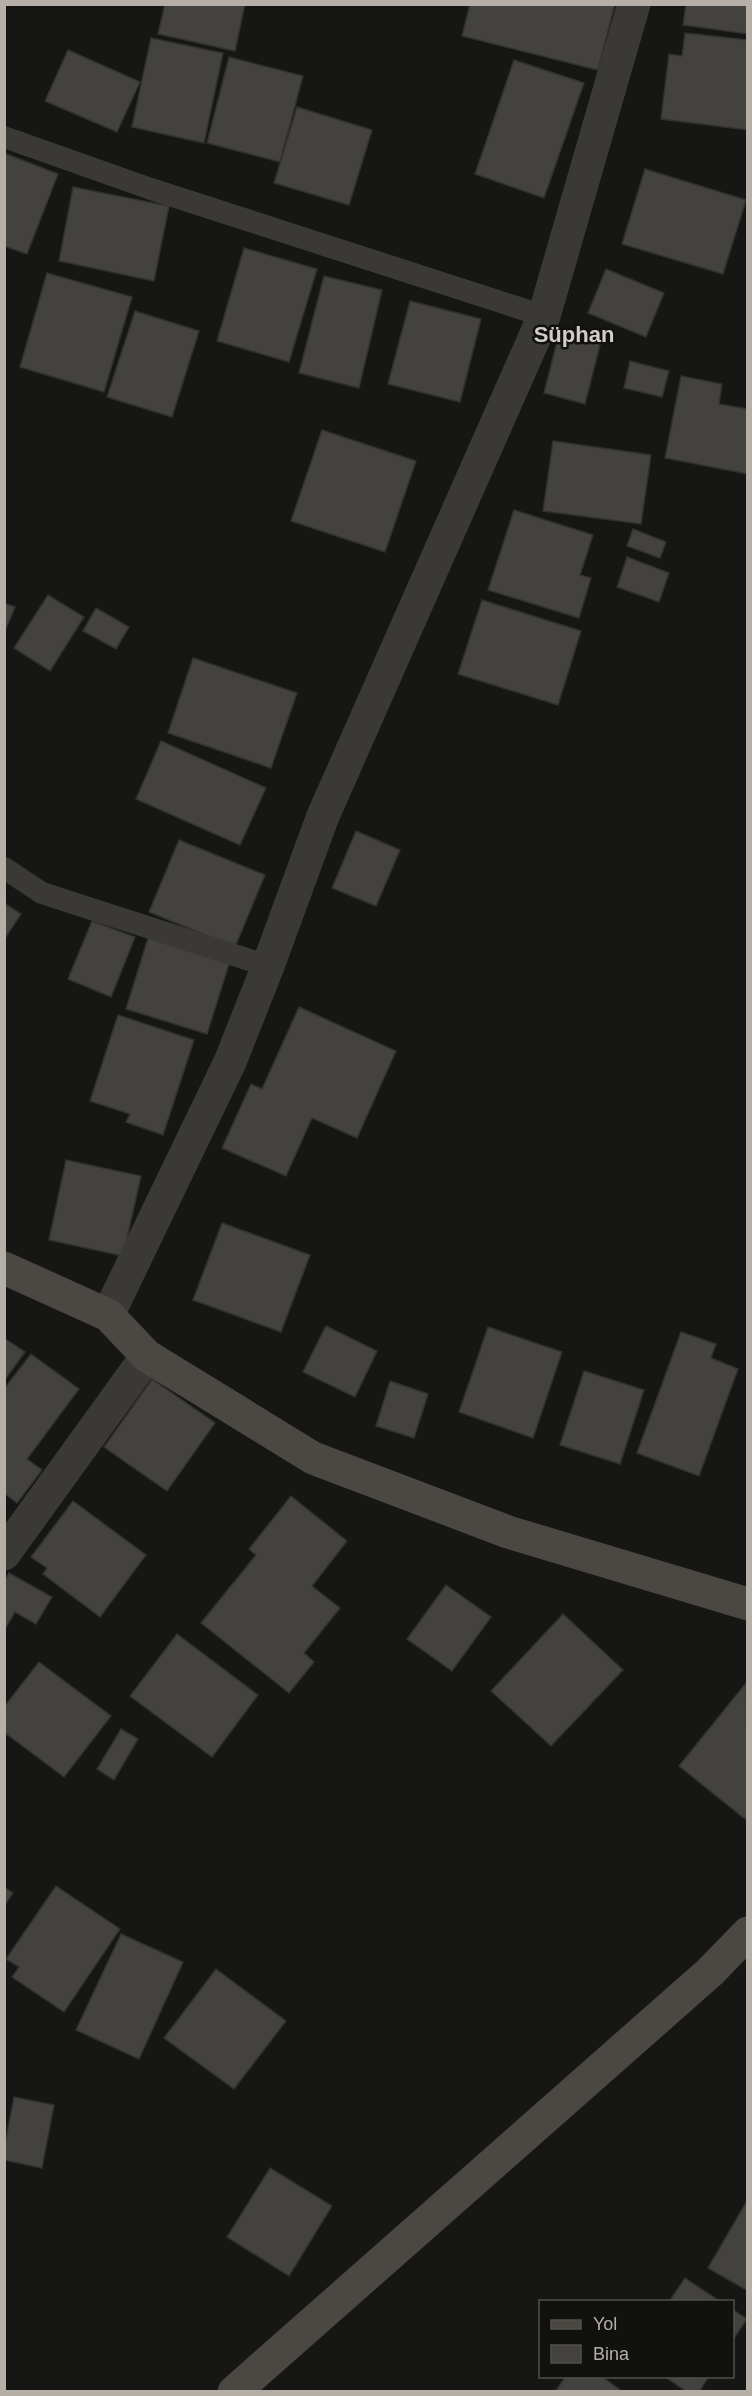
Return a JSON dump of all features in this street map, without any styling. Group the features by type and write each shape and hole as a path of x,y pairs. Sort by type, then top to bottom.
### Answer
{"street":[{"path":"108,1315 230,1062 323,816 544,316 634,4"},
{"path":"4,1268 108,1315 147,1356 314,1458 508,1532 747,1604"},
{"path":"4,1554 147,1356"},
{"path":"234,2391 701,1980 747,1934"}],"lane":[{"path":"4,137 151,189 544,316"},
{"path":"4,868 42,893 268,966"}],"building":[{"path":"165,4 245,4 235,51 158,34"},
{"path":"470,4 615,4 598,70 462,36"},
{"path":"686,4 748,4 748,34 683,25"},
{"path":"685,33 748,40 748,130 661,119 669,54 682,56"},
{"path":"151,38 223,53 204,143 132,127"},
{"path":"68,50 140,82 117,132 45,101"},
{"path":"229,57 303,76 280,162 207,143"},
{"path":"514,60 584,83 544,198 475,174"},
{"path":"297,107 372,130 349,205 274,183"},
{"path":"4,153 58,174 27,254 4,246"},
{"path":"645,169 746,200 723,274 622,244"},
{"path":"73,187 169,206 154,281 59,261"},
{"path":"244,248 317,269 289,362 217,341"},
{"path":"606,269 664,293 646,337 588,313"},
{"path":"47,273 132,297 104,392 20,367"},
{"path":"324,276 382,290 359,388 299,373"},
{"path":"410,301 481,319 460,402 388,384"},
{"path":"135,311 199,331 172,417 107,397"},
{"path":"560,330 601,341 585,404 544,393"},
{"path":"630,361 669,371 662,397 624,388"},
{"path":"681,376 722,384 719,404 748,409 748,474 665,458"},
{"path":"322,430 416,461 385,552 291,521"},
{"path":"553,441 651,455 641,524 543,511"},
{"path":"514,510 593,535 580,575 591,578 579,618 488,590"},
{"path":"633,529 666,542 660,558 627,546"},
{"path":"627,557 669,573 659,602 617,587"},
{"path":"48,595 84,617 50,671 14,648"},
{"path":"482,600 581,631 558,705 458,674"},
{"path":"4,603 15,607 4,633"},
{"path":"96,608 129,627 116,649 83,631"},
{"path":"193,658 297,693 271,768 168,733"},
{"path":"161,741 266,788 240,845 136,799"},
{"path":"356,831 400,850 376,906 332,888"},
{"path":"179,840 265,875 235,947 149,912"},
{"path":"4,903 21,914 4,940"},
{"path":"92,921 135,937 111,997 68,979"},
{"path":"149,935 230,961 207,1034 126,1009"},
{"path":"299,1007 396,1051 357,1138 312,1118 286,1176 222,1148 251,1084 262,1089"},
{"path":"118,1015 194,1040 163,1135 126,1122 130,1114 90,1101"},
{"path":"66,1160 141,1176 123,1256 49,1240"},
{"path":"222,1223 310,1255 281,1332 193,1300"},
{"path":"326,1326 377,1351 355,1397 303,1372"},
{"path":"488,1327 562,1352 533,1438 459,1412"},
{"path":"681,1332 716,1344 711,1358 738,1369 699,1476 637,1453"},
{"path":"4,1338 25,1352 4,1381"},
{"path":"31,1354 79,1389 27,1459 42,1470 17,1503 4,1493 4,1389"},
{"path":"584,1371 644,1390 620,1464 560,1445"},
{"path":"152,1379 215,1423 167,1491 104,1447"},
{"path":"390,1381 428,1394 414,1438 376,1426"},
{"path":"291,1496 347,1541 312,1586 340,1608 304,1653 314,1662 289,1693 201,1623 256,1555 249,1549"},
{"path":"73,1501 146,1555 100,1617 43,1574 47,1568 31,1557"},
{"path":"9,1573 52,1597 36,1624 15,1612 4,1631 4,1582"},
{"path":"446,1585 491,1617 452,1671 407,1639"},
{"path":"563,1614 623,1670 551,1746 491,1691"},
{"path":"177,1634 258,1695 212,1757 130,1696"},
{"path":"39,1662 111,1716 64,1777 4,1732 4,1707"},
{"path":"746,1683 748,1816 745,1819 679,1766"},
{"path":"121,1729 138,1739 114,1780 97,1769"},
{"path":"56,1886 120,1929 64,2012 12,1977 19,1967 6,1959"},
{"path":"4,1887 13,1893 4,1906"},
{"path":"121,1934 183,1962 139,2059 76,2030"},
{"path":"216,1969 286,2021 234,2089 164,2038"},
{"path":"14,2097 54,2105 42,2168 4,2160"},
{"path":"270,2168 332,2206 289,2276 227,2237"},
{"path":"748,2199 748,2291 708,2268"},
{"path":"685,2278 718,2300 670,2300"},
{"path":"734,2310 747,2319 734,2338"},
{"path":"565,2378 604,2378 623,2392 555,2392"},
{"path":"667,2378 708,2378 699,2392 687,2392"}],"district":[{"name":"Süphan","path":"574,334"}]}
